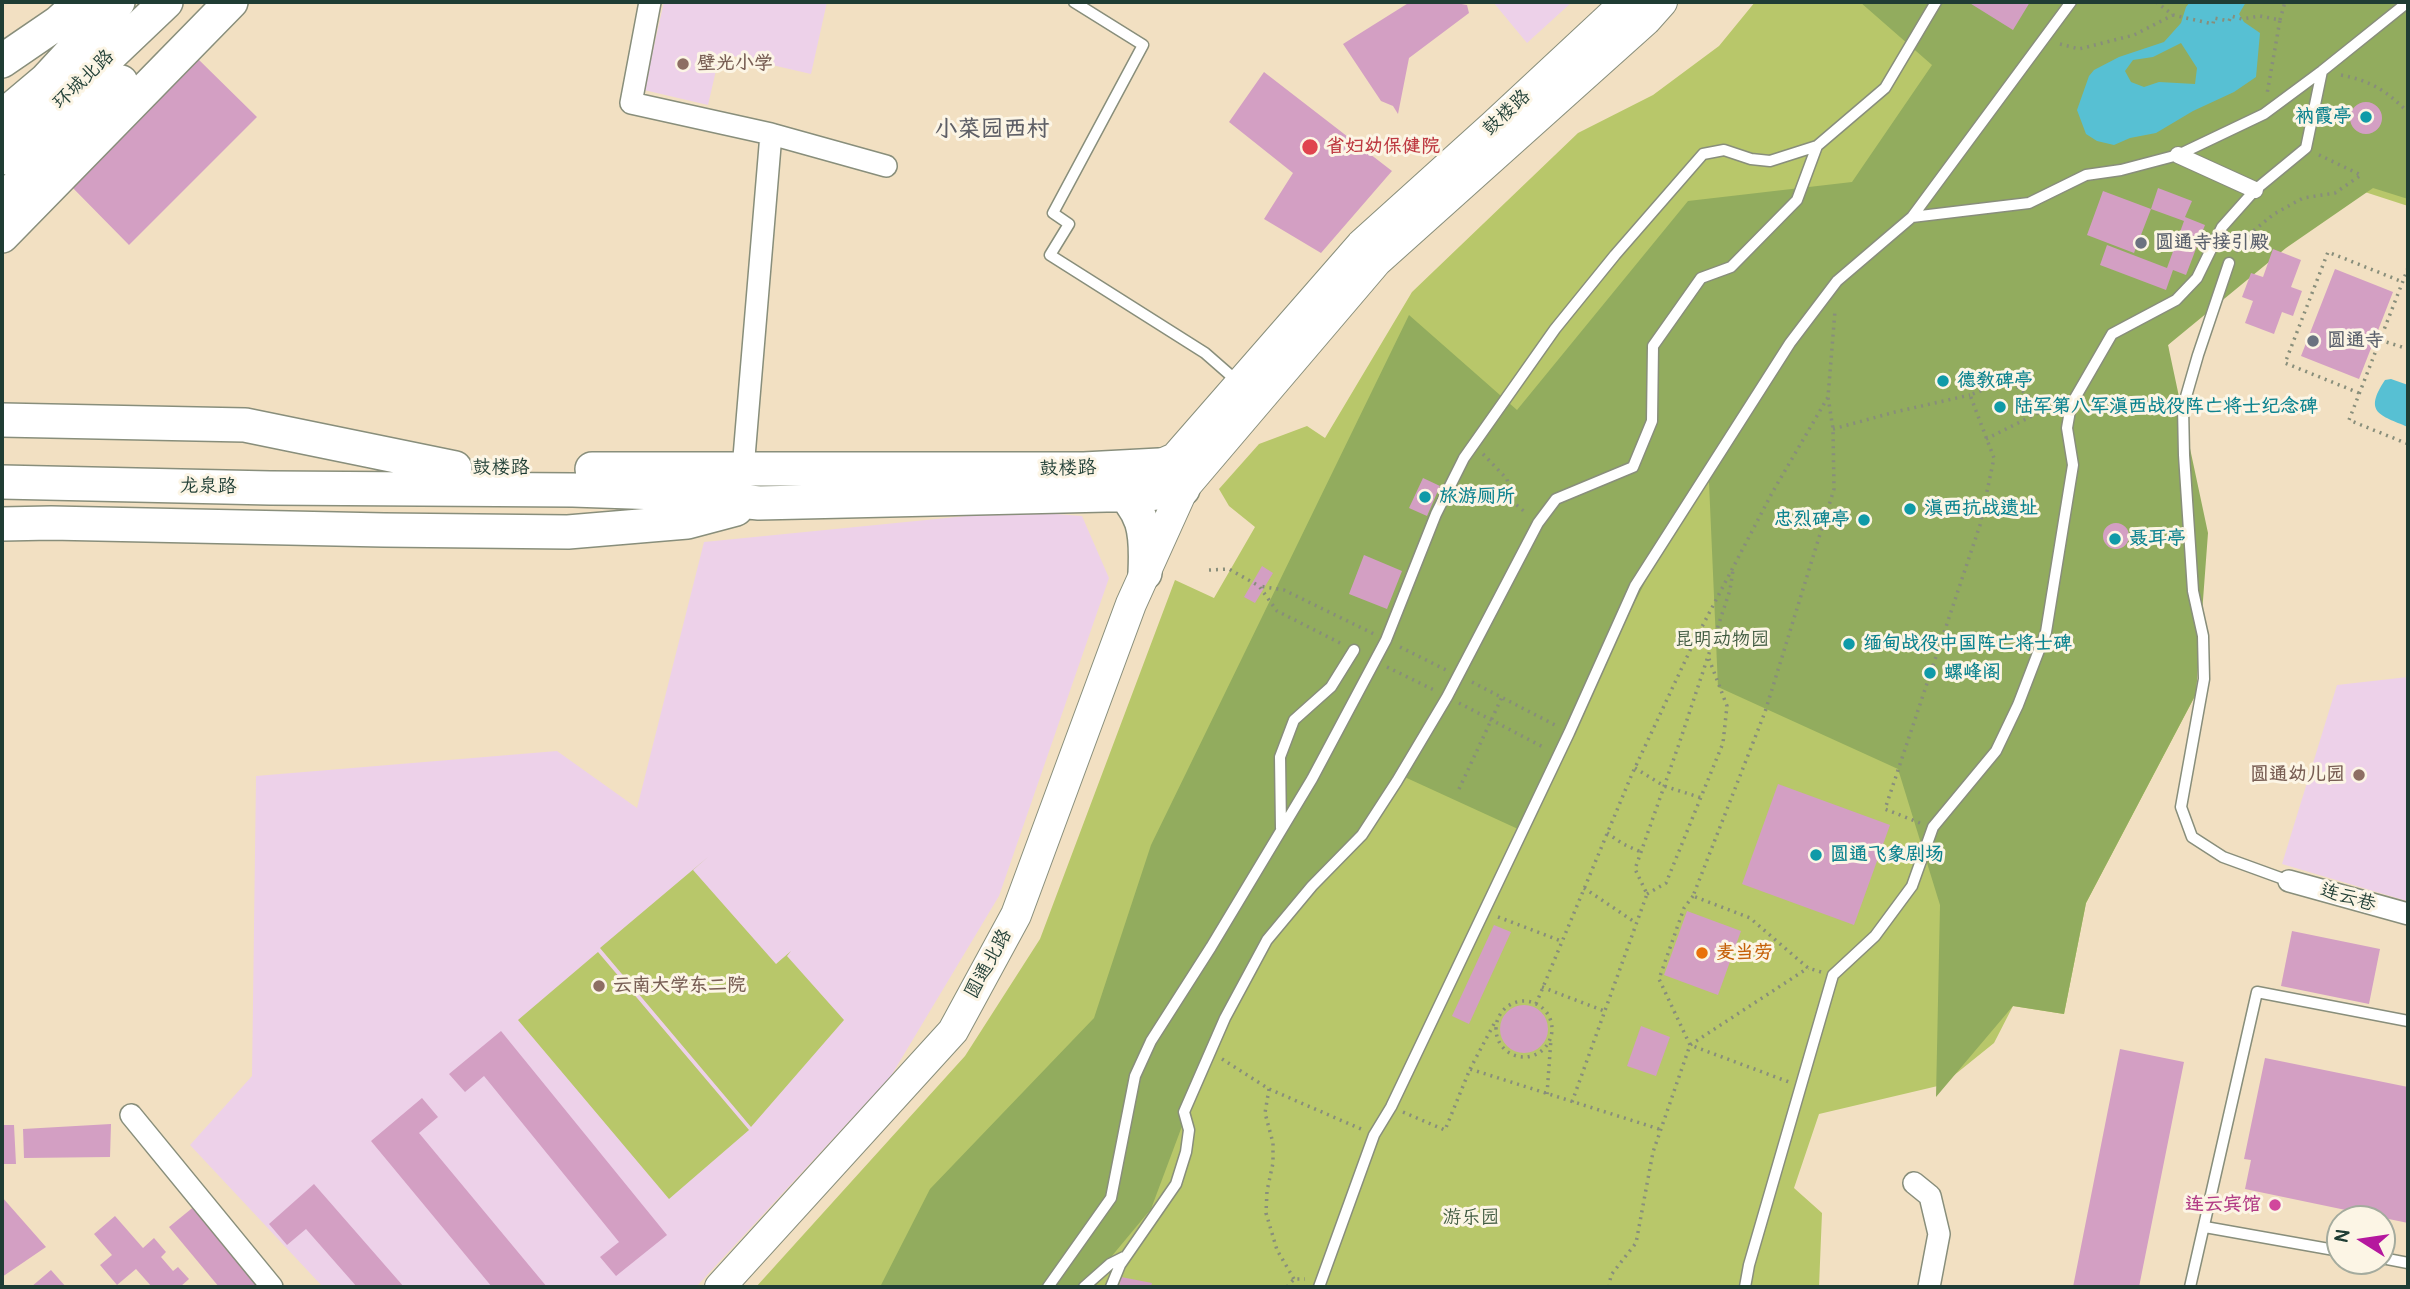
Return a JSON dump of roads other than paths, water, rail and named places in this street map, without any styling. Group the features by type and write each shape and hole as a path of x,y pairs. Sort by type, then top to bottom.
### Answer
{"main road":[{"name":"环城北路","path":"2,117 46,80 118,2"},
{"name":"环城北路","path":"2,158 166,2"},
{"path":"2,201 201,2"},
{"path":"2,236 231,2"},
{"name":"鼓楼路","path":"1169,476 1240,383 1361,245 1626,2"},
{"name":"鼓楼路","path":"414,488 659,493 759,503 1126,494 1169,476 1377,261 1646,20 1662,2"},
{"path":"2,34 63,9"},
{"path":"2,61 63,9"},
{"path":"2,221 54,183"},
{"path":"2,420 245,425 456,468"},
{"path":"2,441 198,444 317,462 456,468"},
{"name":"龙泉路","path":"2,464 317,462"},
{"name":"鼓楼路","path":"456,468 1084,469 1169,476"},
{"path":"1084,469 1113,482 1126,494 1141,517 1146,530 1145,573"},
{"name":"圆通北路","path":"720,1287 953,1031 1016,915 1126,617 1145,573 1169,476"},
{"name":"龙泉路","path":"2,482 256,488 414,488"},
{"path":"2,504 59,500 325,508 540,510 759,503"},
{"path":"2,524 568,532 687,522 759,503"}],"street":[{"path":"650,2 631,103 771,134 886,166"},
{"path":"743,469 771,134"},
{"path":"2178,155 2255,190"},
{"name":"连云巷","path":"2288,881 2408,914"},
{"path":"131,1115 272,1287"},
{"path":"1914,1183 1930,1196 1939,1234 1929,1287"}],"lane":[{"path":"1074,2 1143,45 1053,214 1069,224 1050,255 1205,353 1240,383"},
{"path":"1048,1287 1111,1198 1135,1076 1151,1041 1312,779 1386,640 1436,514 1464,458 1555,329 1703,154 1724,150 1751,159 1770,161 1817,146 1885,88 1936,2"},
{"path":"1320,1283 1374,1135 1391,1107 1569,733 1635,586 1790,343 1837,281 1912,217 2071,2"},
{"path":"1912,217 2029,203 2086,175 2121,170 2178,155 2264,114 2408,2"},
{"path":"1745,1287 1749,1265 1833,975 1875,936 1912,886 1933,827 1996,751 2018,705 2046,632 2073,464 2067,428 2071,405 2112,334 2176,300 2197,278 2222,227 2255,190 2306,148 2322,71"},
{"path":"1111,1287 1120,1265 1175,1184 1186,1152 1189,1130 1184,1112 1225,1018 1267,940 1312,886 1362,835 1398,781 1447,697 1538,523 1556,499 1633,467 1652,421 1653,345 1701,278 1731,267 1797,200 1817,146"},
{"path":"2229,263 2197,355 2183,407 2193,591 2203,636 2204,679 2181,807 2192,837 2223,857 2288,881"},
{"path":"1281,830 1280,757 1294,720 1331,687 1354,650"},
{"path":"2190,1287 2257,992 2408,1021"},
{"path":"2205,1227 2326,1249"},
{"path":"1084,1287 1110,1264 1126,1256"}],"water":[{"path":"2190,2 2246,2 2239,14 2244,22 2260,33 2256,77 2234,92 2193,111 2156,133 2130,138 2114,145 2097,141 2086,134 2077,110 2089,76 2094,70 2119,57 2164,42 2181,23","holes":["2181,43 2197,68 2195,84 2159,82 2144,87 2131,82 2125,71 2133,60 2153,57"]},
{"path":"2391,379 2408,385 2408,427 2383,416 2375,406 2375,400 2385,380"}],"place":[{"name":"壁光小学","path":"683,64"},
{"name":"衲霞亭","path":"2366,117"},
{"name":"省妇幼保健院","path":"1310,147"},
{"name":"圆通寺接引殿","path":"2141,243"},
{"name":"圆通寺","path":"2313,341"},
{"name":"德教碑亭","path":"1943,381"},
{"name":"陆军第八军滇西战役阵亡将士纪念碑","path":"2000,407"},
{"name":"旅游厕所","path":"1425,497"},
{"name":"滇西抗战遗址","path":"1910,509"},
{"name":"忠烈碑亭","path":"1864,520"},
{"name":"聂耳亭","path":"2115,539"},
{"name":"缅甸战役中国阵亡将士碑","path":"1849,644"},
{"name":"螺峰阁","path":"1930,673"},
{"name":"圆通幼儿园","path":"2359,775"},
{"name":"圆通飞象剧场","path":"1816,855"},
{"name":"麦当劳","path":"1702,953"},
{"name":"云南大学东二院","path":"599,986"},
{"name":"连云宾馆","path":"2275,1205"}],"district":[{"name":"小菜园西村","path":"992,130"}],"park label":[{"name":"昆明动物园","path":"1722,640"},
{"name":"游乐园","path":"1471,1218"}]}
